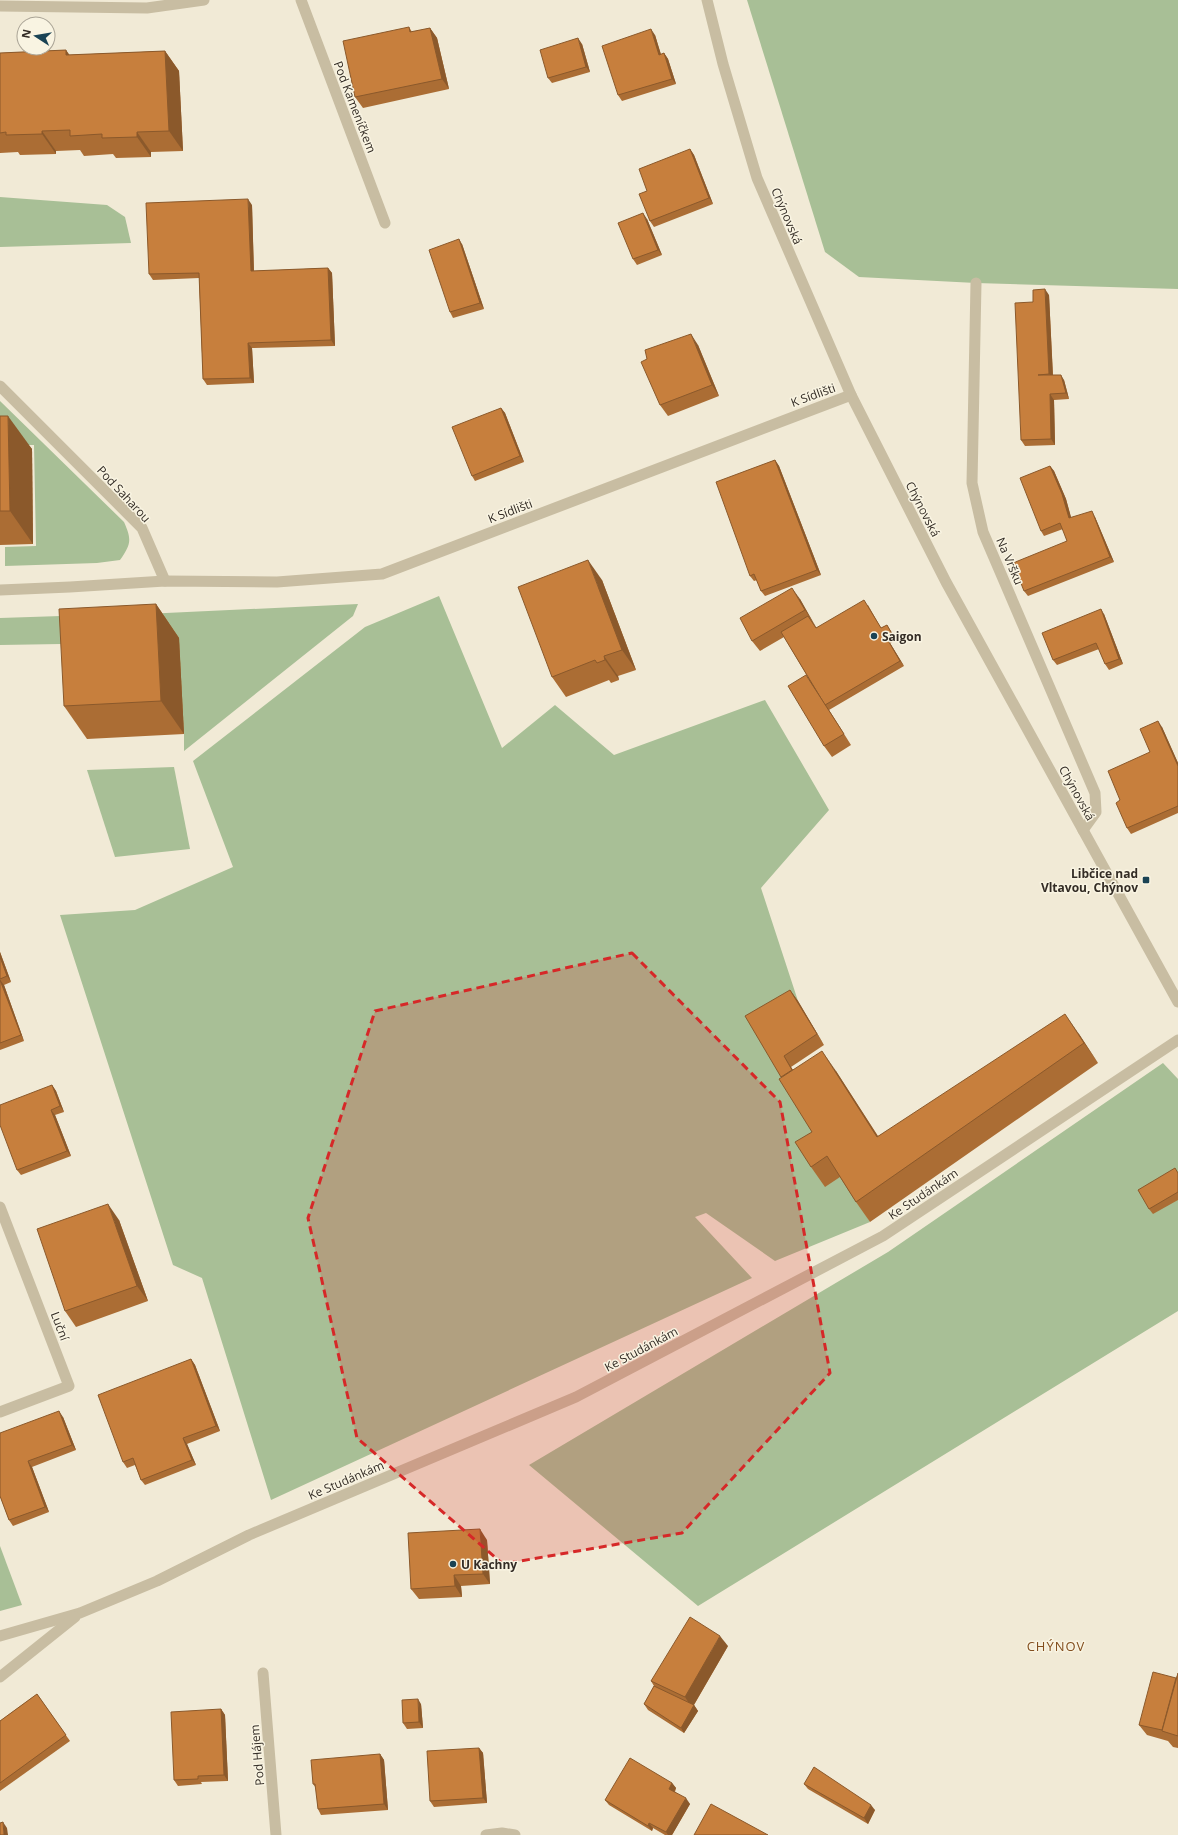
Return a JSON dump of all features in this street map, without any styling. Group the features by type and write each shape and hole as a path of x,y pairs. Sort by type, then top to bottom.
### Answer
{"street":[{"path":"0,6 147,8 204,0"},
{"name":"Pod Kameníčkem","path":"300,0 385,223"},
{"name":"Chýnovská","path":"707,0 722,64 757,178 851,396 946,582 1178,1002"},
{"name":"Na Vršku","path":"976,283 972,483 983,532 1095,793 1096,812 1083,830"},
{"name":"Pod Saharou","path":"0,386 142,528 165,581"},
{"name":"K Sídlišti","path":"165,581 277,582 382,574 851,396"},
{"path":"0,590 165,581"},
{"name":"Ke Studánkám","path":"0,1636 80,1613 157,1581 249,1535 590,1390 883,1236 1178,1040"},
{"name":"Luční","path":"0,1206 69,1386 0,1412"},
{"name":"Ke Studánkám","path":"0,1677 80,1613"},
{"name":"Pod Hájem","path":"263,1673 276,1835"},
{"path":"486,1835 502,1833 515,1835"}],"highlighted area":[{"path":"632,953 780,1102 830,1373 682,1533 503,1564 357,1438 308,1218 375,1011"}],"green space":[{"path":"747,0 1178,0 1178,289 976,283 859,277 825,252"},
{"path":"0,197 107,205 125,217 131,243 0,247"},
{"path":"0,401 124,522 128,533 129,542 120,560 97,563 5,566 5,547 36,546 34,445 0,445"},
{"path":"439,596 502,748 555,705 614,755 765,700 829,810 761,888 798,1001 753,1027 870,1222 775,1261 706,1213 695,1217 752,1278 271,1500 202,1278 173,1265 60,915 135,910 233,867 193,761 365,627"},
{"path":"358,604 353,616 184,751 184,734 81,617"},
{"path":"61,616 61,644 0,645 0,618"},
{"path":"174,767 190,849 115,857 87,770"},
{"path":"1163,1063 1178,1079 1178,1311 698,1606 529,1465 888,1252"},
{"path":"0,1546 22,1605 0,1611"}],"building":[{"path":"409,27 410,32 430,28 442,79 355,97 343,41"},
{"path":"651,29 659,55 664,53 672,79 618,95 602,46"},
{"path":"578,38 586,67 548,78 540,50"},
{"path":"56,50 66,50 66,55 165,51 169,131 137,132 137,137 102,138 102,134 70,136 70,130 42,131 42,134 6,135 6,132 0,133 0,53 16,52 16,56 56,56"},
{"path":"690,149 709,198 650,221 639,194 647,191 639,169"},
{"path":"248,199 251,271 328,268 331,340 248,343 250,378 203,379 199,273 149,274 146,203"},
{"path":"643,213 658,250 633,259 618,223"},
{"path":"459,239 480,303 450,312 429,250"},
{"path":"1045,289 1049,374 1038,375 1061,375 1066,393 1050,394 1051,439 1021,440 1015,303 1033,302 1033,290"},
{"path":"691,334 712,385 660,405 641,362 647,359 645,350"},
{"path":"501,408 520,456 472,476 452,427"},
{"path":"0,416 8,416 10,511 0,511"},
{"path":"775,460 817,570 761,591 754,574 750,576 716,482"},
{"path":"1050,466 1062,494 1069,518 1092,511 1110,557 1024,591 1013,563 1067,541 1060,523 1041,531 1020,478"},
{"path":"588,560 622,650 604,656 605,660 597,663 595,660 552,677 518,587"},
{"path":"792,588 805,610 752,641 740,618"},
{"path":"864,600 881,628 887,625 892,634 886,637 900,661 825,705 781,632 808,616 816,628"},
{"path":"156,604 161,701 64,706 59,609"},
{"path":"1101,609 1119,659 1105,664 1096,643 1053,660 1042,633"},
{"path":"806,675 844,734 824,746 788,686"},
{"path":"1158,721 1178,766 1178,806 1127,828 1116,803 1120,800 1108,771 1150,752 1140,729"},
{"path":"0,957 7,976 0,979"},
{"path":"0,980 21,1035 0,1043"},
{"path":"790,990 817,1034 784,1056 792,1070 781,1077 745,1016"},
{"path":"1065,1014 1084,1043 856,1202 827,1156 811,1167 795,1142 812,1132 779,1079 822,1051 877,1137"},
{"path":"52,1085 60,1106 51,1110 67,1151 17,1170 0,1125 0,1105"},
{"path":"1175,1168 1178,1173 1178,1192 1149,1209 1138,1190"},
{"path":"108,1204 137,1286 65,1311 37,1229"},
{"path":"191,1359 216,1426 183,1438 192,1460 141,1480 133,1458 123,1462 98,1395"},
{"path":"59,1411 72,1445 28,1461 45,1507 9,1520 0,1496 0,1433"},
{"name":"U Kachny","path":"480,1529 483,1574 454,1575 455,1586 411,1589 408,1533"},
{"path":"690,1617 720,1636 685,1697 651,1681"},
{"path":"1153,1672 1176,1678 1162,1730 1139,1725"},
{"path":"1178,1673 1178,1736 1162,1731"},
{"path":"654,1686 694,1705 681,1728 644,1704"},
{"path":"37,1694 66,1735 0,1783 0,1721"},
{"path":"418,1699 419,1722 403,1723 402,1700"},
{"path":"221,1709 224,1775 198,1776 198,1779 174,1780 171,1712"},
{"path":"479,1748 483,1798 430,1801 427,1751"},
{"path":"380,1754 384,1804 318,1809 315,1784 313,1784 311,1760"},
{"path":"630,1758 672,1783 669,1789 686,1798 666,1832 649,1823 648,1826 605,1800"},
{"path":"814,1767 871,1805 864,1818 804,1784"},
{"path":"711,1804 768,1835 694,1835"},
{"path":"3,1822 4,1835 0,1835 0,1823"}],"place":[{"name":"Saigon","path":"874,636"},
{"name":"Libčice nad Vltavou, Chýnov","path":"1146,880"},
{"name":"U Kachny","path":"453,1564"}],"district":[{"name":"CHÝNOV","path":"1056,1646"}]}
